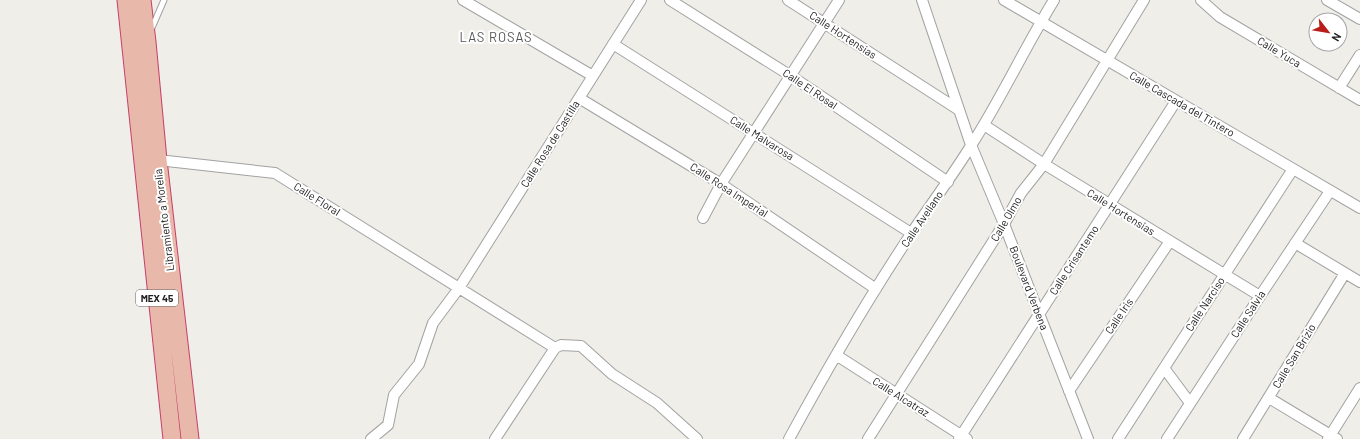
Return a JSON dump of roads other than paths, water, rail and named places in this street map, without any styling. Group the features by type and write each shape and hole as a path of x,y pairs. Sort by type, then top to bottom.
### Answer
{"highway":[{"name":"Libramiento a Morelia","path":"126,0 172,439"},
{"name":"Libramiento a Morelia","path":"142,0 148,42 158,160 190,439"}],"street":[{"path":"463,0 593,76"},
{"name":"Calle Rosa de Castilla","path":"371,439 388,425 394,395 419,364 432,324 459,288 641,0"},
{"name":"Calle El Rosal","path":"670,0 791,76 948,182"},
{"name":"Calle Hortensias","path":"788,0 959,110"},
{"path":"703,218 721,184 839,0"},
{"name":"Boulevard Verbena","path":"922,0 971,146 1004,224 1088,439"},
{"name":"Calle Cascada del Tintero","path":"1004,0 1360,208"},
{"name":"Calle Avellano","path":"789,439 876,289 911,233 948,182 984,125 1054,0"},
{"name":"Calle Olmo","path":"868,439 1004,224 1021,193 1044,164 1144,0"},
{"name":"Calle Yuca","path":"1201,0 1220,17 1360,100"},
{"path":"1328,0 1360,19"},
{"name":"Calle Malvarosa","path":"613,44 911,233"},
{"path":"1339,88 1360,55"},
{"name":"Calle Rosa Imperial","path":"579,98 721,184 876,289"},
{"name":"Calle Crisantemo","path":"963,438 1039,315 1176,101"},
{"name":"Calle Hortensias","path":"984,125 1044,164 1260,296"},
{"name":"Calle Floral","path":"158,160 275,173 555,348"},
{"name":"Calle Narciso","path":"1118,439 1293,168"},
{"name":"Calle Salvia","path":"1167,439 1330,191"},
{"name":"Calle Iris","path":"1069,391 1170,241"},
{"path":"1295,243 1360,282"},
{"name":"Calle San Brizio","path":"1243,439 1345,273"},
{"path":"495,439 555,348 561,345 581,346 612,374 657,403 696,439"},
{"name":"Calle Alcatraz","path":"836,356 963,438"},
{"path":"1164,368 1190,403"},
{"path":"1268,398 1332,438 1360,388"}],"lane":[{"path":"148,42 155,19 164,0"}],"district":[{"name":"LAS ROSAS","path":"496,37"}]}
